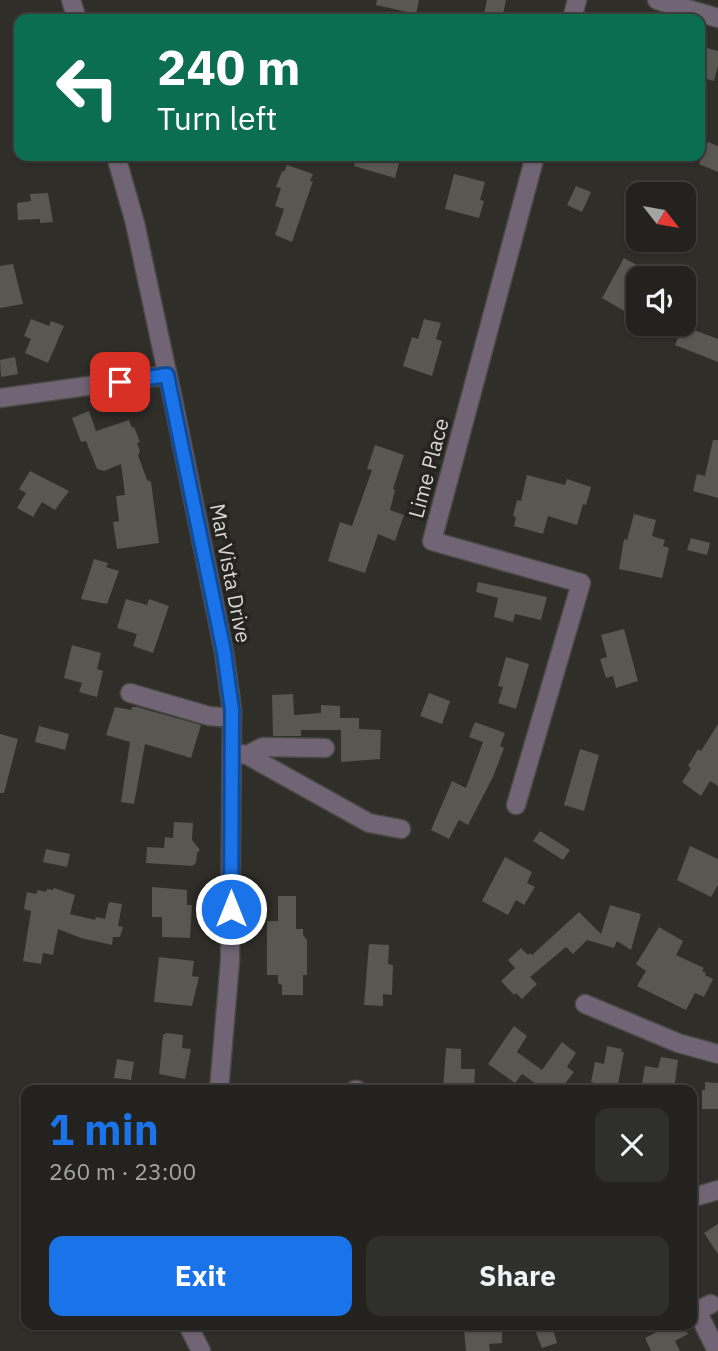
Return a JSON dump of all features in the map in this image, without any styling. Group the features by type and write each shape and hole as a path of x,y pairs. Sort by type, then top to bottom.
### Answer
{"street":[{"path":"657,0 704,14"},
{"name":"Mar Vista Drive","path":"117,161 135,223 224,652 239,754 230,961 219,1085"},
{"name":"Lime Place","path":"516,805 581,583 432,541 534,161"},
{"path":"0,398 167,375"},
{"path":"130,693 209,716 232,718"},
{"path":"239,754 263,747 325,748"},
{"path":"239,754 369,824 401,829"},
{"path":"585,1004 678,1043 718,1054"},
{"path":"697,1196 718,1191"},
{"path":"711,1304 697,1311 717,1351"},
{"path":"190,1330 201,1351"}],"building":[{"path":"377,0 419,0 416,14 376,5"},
{"path":"487,0 506,0 503,14 484,14"},
{"path":"705,47 718,51 714,81 705,78"},
{"path":"708,142 718,146 718,172 699,164 700,161 705,161"},
{"path":"356,161 400,161 395,178 354,166"},
{"path":"287,165 313,174 292,242 275,235 284,209 275,206 281,188 276,187"},
{"path":"454,174 485,182 480,200 484,201 479,218 445,209"},
{"path":"576,186 591,192 582,212 567,205"},
{"path":"48,193 53,222 40,223 40,219 18,220 17,203 31,201 30,194"},
{"path":"624,258 638,266 626,266 626,312 602,298"},
{"path":"13,264 23,304 0,308 0,266"},
{"path":"31,319 49,326 51,321 64,326 48,363 25,353 31,339 24,336"},
{"path":"424,319 441,323 436,339 442,341 432,376 403,366 412,337 418,339"},
{"path":"696,331 718,339 718,362 675,345 679,336 696,336"},
{"path":"15,357 18,374 1,377 0,360"},
{"path":"89,411 96,431 129,420 132,428 134,427 140,442 137,443 140,451 138,455 147,480 151,482 159,543 117,549 113,522 119,521 116,496 125,495 121,464 104,471 97,469 86,441 81,442 72,418"},
{"path":"713,440 718,440 718,498 693,491 697,474 705,476"},
{"path":"375,445 404,455 393,489 395,490 390,510 404,515 395,541 378,534 365,573 328,561 340,522 352,526 372,470 367,469"},
{"path":"30,471 69,491 55,510 42,502 33,517 17,508 26,493 19,489"},
{"path":"527,475 565,485 567,479 591,487 577,525 548,516 543,534 514,526 516,517 513,516 517,500 521,501"},
{"path":"634,514 656,520 652,536 665,540 663,546 669,548 662,578 619,569 624,539 627,540"},
{"path":"691,538 710,543 707,555 687,550"},
{"path":"94,559 108,563 106,567 119,571 107,604 81,599"},
{"path":"478,582 547,597 541,620 515,614 513,622 494,617 498,598 476,592"},
{"path":"126,599 147,605 149,599 169,606 153,653 133,646 137,634 117,628"},
{"path":"624,629 638,681 616,688 613,676 606,678 600,659 607,657 601,635"},
{"path":"72,645 101,653 97,669 103,671 97,697 79,692 82,683 64,678"},
{"path":"506,657 529,664 516,709 498,703 503,687 498,686"},
{"path":"429,693 450,701 442,724 420,716"},
{"path":"293,694 294,715 321,713 321,705 340,706 340,718 359,718 359,729 381,730 380,759 341,762 341,730 301,730 301,736 273,736 272,695"},
{"path":"115,707 131,710 132,707 137,707 201,725 191,758 145,744 134,804 121,802 130,742 106,735"},
{"path":"475,722 505,733 500,746 504,748 493,777 468,825 459,820 449,839 431,830 452,781 466,788 483,742 469,737"},
{"path":"718,724 718,786 710,781 701,796 682,782 698,749 701,751"},
{"path":"39,726 69,734 65,750 35,742"},
{"path":"0,734 18,739 4,793 0,793"},
{"path":"580,749 599,755 584,811 564,805"},
{"path":"174,822 193,823 192,840 200,850 196,863 192,866 146,863 147,847 164,848 165,837 173,838"},
{"path":"540,831 570,850 563,860 533,841"},
{"path":"690,846 718,859 718,885 711,897 677,880"},
{"path":"46,849 70,854 67,867 43,862"},
{"path":"505,857 532,872 527,883 535,887 524,905 516,900 508,915 482,901"},
{"path":"152,887 187,890 187,905 192,905 190,938 162,937 162,917 152,917"},
{"path":"54,888 75,895 70,914 95,920 96,917 105,919 109,902 122,904 118,926 123,927 120,937 113,937 112,945 58,929 53,955 43,953 41,964 23,961 31,911 24,909 27,892 36,894 38,890 46,892 47,889"},
{"path":"278,896 296,896 296,929 303,929 307,940 307,975 303,975 303,995 282,995 278,975 267,975 267,921 278,921"},
{"path":"610,905 641,914 631,950 617,941 614,948 587,940 573,954 566,947 530,977 537,984 522,999 516,993 514,995 501,981 515,968 508,960 521,948 528,955 532,955 579,912 601,934"},
{"path":"659,927 683,941 676,955 704,968 702,971 705,975 713,979 704,997 695,993 686,1010 637,986 646,971 636,964"},
{"path":"369,944 389,945 388,964 393,965 392,995 383,994 383,1006 364,1005"},
{"path":"159,957 194,961 192,976 199,977 192,1006 154,1002"},
{"path":"514,1026 527,1036 517,1052 542,1070 562,1042 576,1053 567,1067 574,1072 564,1085 538,1085 522,1074 515,1083 488,1064"},
{"path":"163,1035 183,1035 182,1048 191,1049 185,1079 159,1074"},
{"path":"607,1046 622,1049 621,1052 624,1052 618,1085 591,1082 595,1062 604,1064"},
{"path":"446,1048 461,1049 461,1069 475,1069 474,1085 443,1085"},
{"path":"661,1057 678,1060 675,1085 642,1085 645,1066 658,1068"},
{"path":"117,1059 134,1062 131,1080 114,1078"},
{"path":"705,1082 718,1083 718,1109 702,1109"},
{"path":"718,1224 718,1254 704,1233"},
{"path":"464,1330 502,1330 502,1343 489,1344 490,1351 466,1351"},
{"path":"535,1330 553,1330 557,1343 542,1348"},
{"path":"660,1330 686,1330 688,1334 675,1341 680,1351 651,1351 645,1338"}],"route":[{"path":"120,382 167,375 224,652 232,710 231,909"}]}
